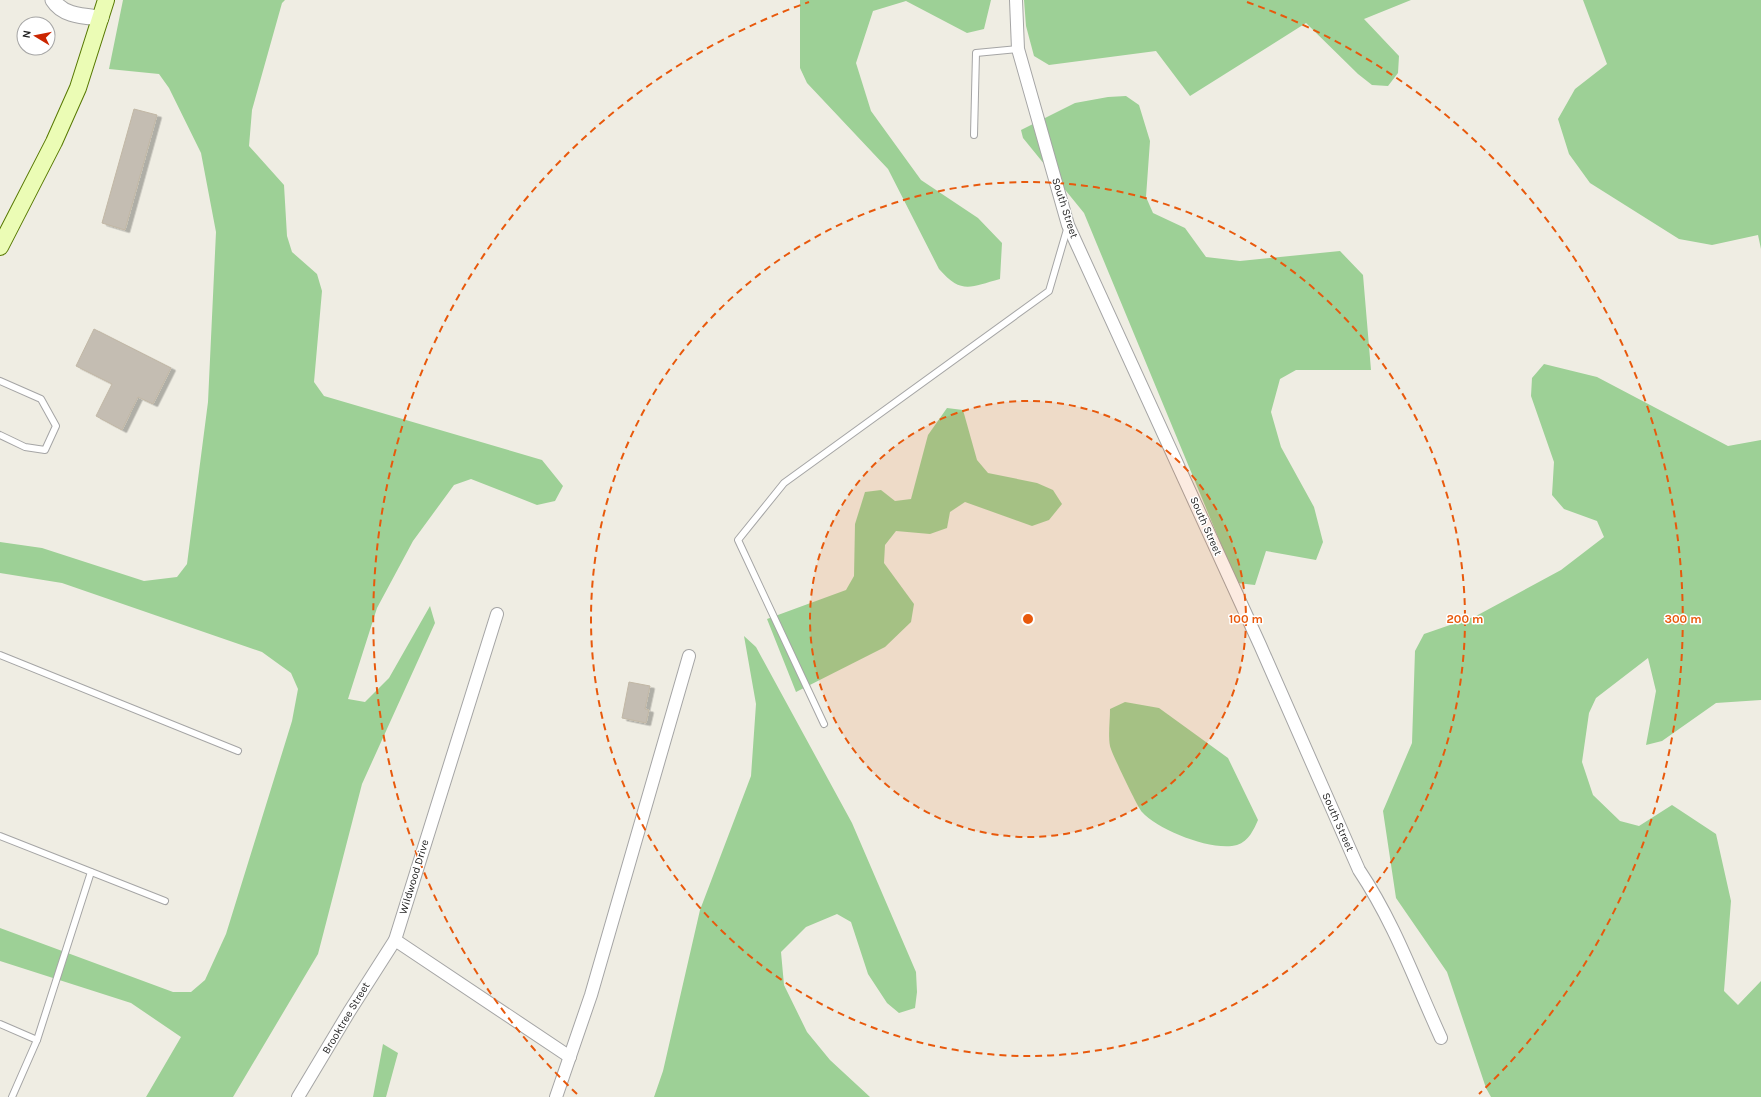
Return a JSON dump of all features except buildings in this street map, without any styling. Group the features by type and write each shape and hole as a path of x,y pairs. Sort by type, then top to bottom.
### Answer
{"main road":[{"path":"0,247 54,142 78,88 106,0"}],"street":[{"path":"53,0 58,8 74,15 100,18"},
{"name":"South Street","path":"1016,0 1018,49 1068,225 1256,638 1359,870 1379,900 1402,946 1441,1038"},
{"name":"Wildwood Drive","path":"395,940 497,614"},
{"path":"556,1097 591,995 689,656"},
{"path":"395,940 570,1057"},
{"name":"Brooktree Street","path":"298,1097 349,1012 395,940"}],"lane":[{"path":"974,135 976,53 1018,49"},
{"path":"824,724 738,540 784,483 1049,291 1068,225"},
{"path":"0,381 40,399 56,426 45,450 25,447 0,435"},
{"path":"0,655 238,751"},
{"path":"0,836 166,901"},
{"path":"12,1097 37,1040 91,872"},
{"path":"0,1024 37,1040"}],"green space":[{"path":"123,0 285,0 282,3 252,110 249,146 284,185 287,236 292,252 317,274 322,291 314,382 324,396 542,460 563,486 555,501 537,505 471,479 454,485 413,541 377,608 348,699 365,702 389,678 430,606 435,623 362,784 318,954 233,1097 146,1097 181,1037 131,1003 0,961 0,928 173,992 191,992 205,980 226,934 292,721 298,689 291,673 262,652 62,583 0,573 0,542 42,548 144,581 177,577 187,564 208,402 216,232 201,153 169,88 159,74 109,69"},
{"path":"800,0 991,0 984,29 967,33 906,1 873,11 856,63 871,111 921,180 978,218 1002,243 1000,279 974,286 960,286 954,283 939,269 888,169 807,83 800,68"},
{"path":"1024,0 1411,0 1364,19 1399,56 1398,73 1388,86 1372,85 1358,74 1306,23 1190,96 1156,51 1049,65 1034,56 1026,26"},
{"path":"1583,0 1761,0 1761,249 1758,235 1712,245 1679,239 1590,183 1569,154 1558,119 1575,89 1607,64"},
{"path":"1126,96 1139,105 1150,141 1146,197 1153,213 1185,228 1206,257 1240,261 1340,251 1363,275 1371,370 1296,370 1280,379 1271,412 1281,447 1314,507 1323,542 1316,560 1266,551 1255,585 1237,583 1084,213 1023,138 1021,130 1075,103 1108,97"},
{"path":"1544,364 1597,377 1728,446 1761,440 1761,700 1716,703 1662,741 1646,745 1656,691 1648,658 1596,698 1589,713 1582,762 1593,795 1620,821 1639,826 1672,805 1716,834 1731,901 1724,991 1738,1005 1761,981 1761,1097 1491,1097 1486,1088 1447,972 1396,898 1383,811 1412,743 1415,651 1424,634 1476,616 1561,570 1604,537 1597,521 1564,509 1552,495 1554,462 1531,396 1532,378"},
{"path":"947,408 963,410 977,460 988,473 1037,483 1053,490 1062,504 1049,520 1032,526 965,502 950,512 947,528 930,534 896,531 885,545 884,563 914,604 911,622 885,647 796,692 767,619 846,590 854,576 855,524 865,492 881,490 895,501 911,499 928,435"},
{"path":"744,636 756,647 852,823 916,972 917,992 915,1008 899,1013 887,1003 868,974 851,922 837,914 806,927 781,952 784,985 807,1032 830,1060 870,1097 654,1097 663,1071 700,910 751,776 756,704"},
{"path":"1125,702 1159,708 1228,758 1258,820 1245,841 1237,845 1227,846 1214,845 1186,838 1160,826 1142,812 1135,801 1110,746 1110,709"},
{"path":"383,1044 398,1053 386,1097 373,1097"}]}
